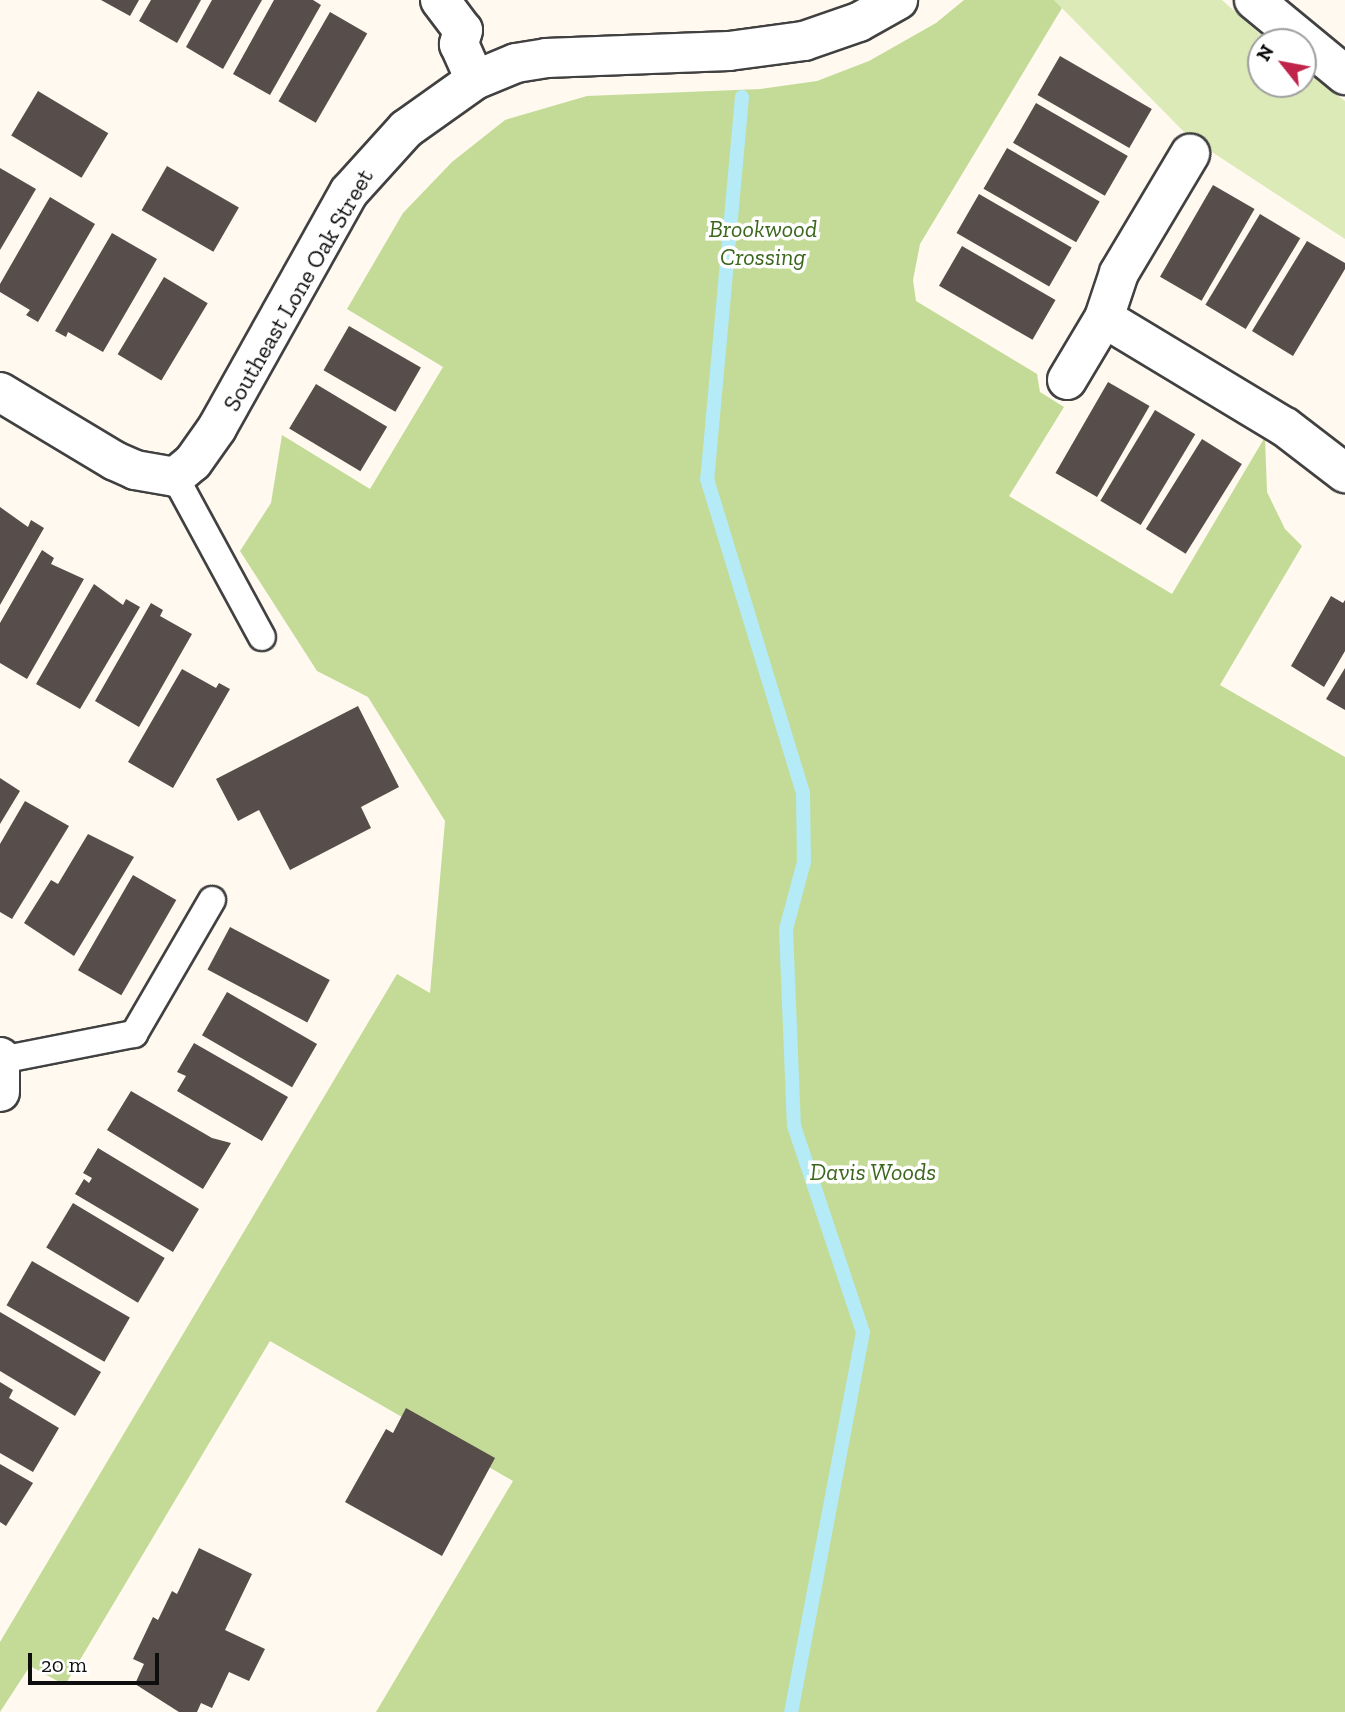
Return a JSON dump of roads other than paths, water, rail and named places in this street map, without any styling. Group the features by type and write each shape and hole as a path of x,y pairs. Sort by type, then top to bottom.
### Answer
{"street":[{"path":"440,0 463,30 459,44 475,80"},
{"name":"Southeast Lone Oak Street","path":"175,477 193,462 217,428 356,183 406,129 475,80 516,63 546,58 729,51 804,41 859,22 898,0"},
{"path":"1254,0 1345,75"},
{"path":"1067,380 1104,318 1119,273 1190,154"},
{"path":"1104,318 1344,462"},
{"path":"0,392 115,461 135,470 175,477"},
{"path":"0,1058 0,1092"}],"lane":[{"path":"175,477 262,637"},
{"path":"0,1058 134,1034 212,900"}],"waterway":[{"path":"742,97 707,479 803,793 804,862 786,929 794,1126 863,1332 791,1712"}],"park label":[{"name":"Brookwood Crossing","path":"763,243"},
{"name":"Davis Woods","path":"873,1172"}]}
